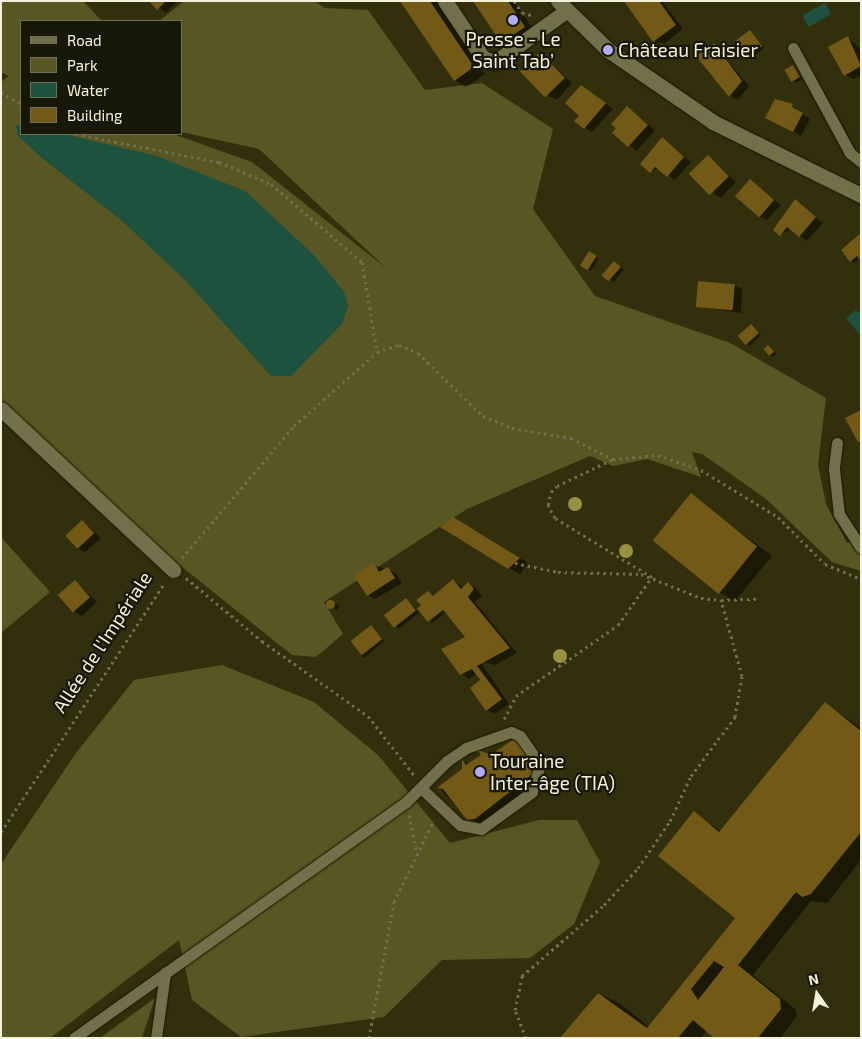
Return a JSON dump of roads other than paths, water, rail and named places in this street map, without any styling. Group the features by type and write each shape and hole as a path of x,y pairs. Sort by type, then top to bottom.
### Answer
{"street":[{"path":"445,1 483,58 495,62 562,6 608,50 713,122 861,195"},
{"name":"Allée de l'Impériale","path":"1,410 173,570"}],"lane":[{"path":"793,48 850,153 861,162"},
{"path":"837,443 834,469 839,514 861,548"},
{"path":"74,1038 406,802 420,788 466,748 511,732 520,736 535,755 540,774 532,792 481,828 460,825 420,788"},
{"path":"156,1038 165,973"}],"water":[{"path":"825,3 831,14 809,27 802,16"},
{"path":"16,125 20,125 20,135 68,135 157,156 245,191 315,256 344,292 348,306 342,324 291,376 271,376 185,280 121,220 42,158 18,136"},
{"path":"856,310 861,315 861,336 846,318"}],"place":[{"name":"Presse - Le Saint Tab’","path":"513,20"},
{"name":"Château Fraisier","path":"608,50"},
{"name":"Touraine Inter-âge (TIA)","path":"480,772"}]}
